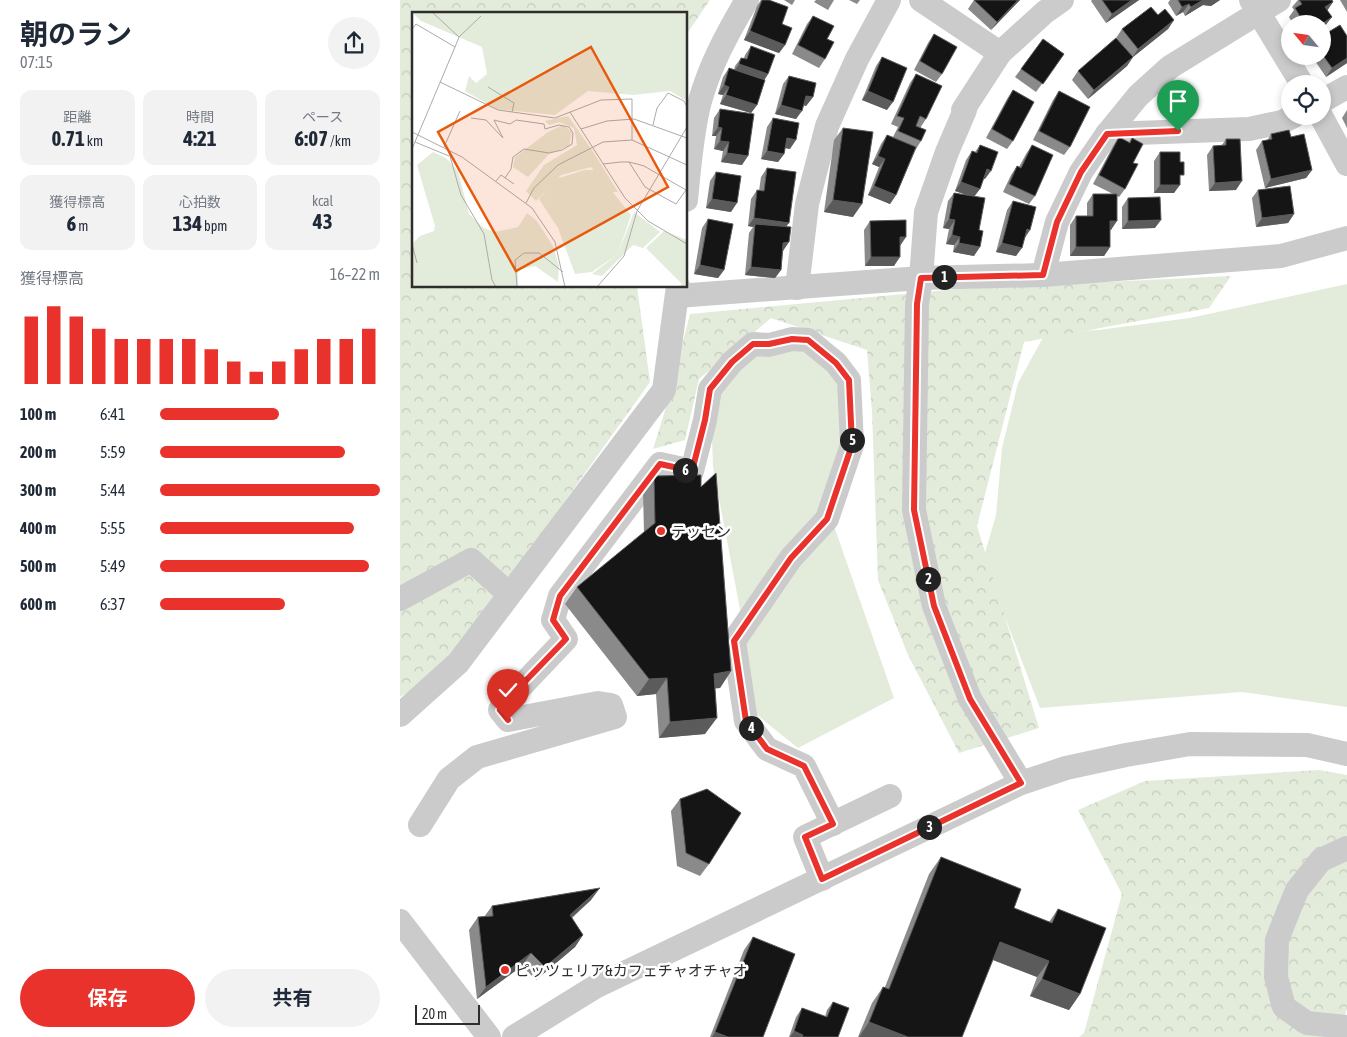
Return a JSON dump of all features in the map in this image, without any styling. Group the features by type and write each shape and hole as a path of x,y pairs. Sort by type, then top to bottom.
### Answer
{"street":[{"path":"688,180 700,101 722,43 747,0"},
{"path":"797,288 807,204 827,126 857,59 889,0"},
{"path":"921,0 1000,53"},
{"path":"1021,783 970,699 934,606 914,510 917,304 926,212 964,110 1000,53 1045,12 1062,0"},
{"path":"1043,275 1057,222 1081,172 1107,134 1138,96 1170,67 1255,6 1279,0"},
{"path":"1255,6 1297,75"},
{"path":"1331,96 1347,87"},
{"path":"1107,134 1250,129 1281,122"},
{"path":"1326,125 1347,164"},
{"path":"400,715 458,663 664,390 677,291 797,288 921,278 1043,275 1281,256 1347,238"},
{"path":"420,825 449,779 477,757 615,717 611,705 598,703 508,720 500,710 510,697 566,639 553,620 560,596 660,464 692,471 705,420 710,389 714,383 732,362 753,344 769,344 792,339 808,340 836,363 849,380 852,445 827,519 791,558 734,641 746,721 767,749 804,766 833,824"},
{"path":"400,599 471,560 509,594"},
{"path":"519,1036 595,987 1021,783 1066,768 1190,744 1307,745 1347,754"},
{"path":"822,879 805,837 890,796"},
{"path":"1347,848 1320,860 1297,890 1277,940 1276,977 1284,1007 1307,1023 1347,1027"},
{"path":"400,921 489,1037"}],"green space":[{"path":"400,0 710,0 688,32 688,12 412,12 412,288 637,288 650,382 446,668 400,697"},
{"path":"1231,276 1209,308 1024,342 977,526 1039,728 959,753 908,655 878,580 872,412 867,350 771,318 699,379 685,440 653,449 690,314 958,289"},
{"path":"1347,284 1347,707 1242,692 1040,708 983,560 996,515 1002,448 1018,383 1046,332 1098,330 1190,318"},
{"path":"785,340 814,345 849,395 834,526 894,698 798,748 751,710 746,641 713,467 711,411 725,370"},
{"path":"1319,770 1347,775 1347,1009 1344,1019 1347,1037 1079,1037 1084,1033 1122,894 1078,810 1145,781"}],"building":[{"path":"762,0 769,0 788,7 782,24 792,28 785,45 750,31"},
{"path":"974,0 1018,0 997,22"},
{"path":"1102,0 1132,0 1112,14"},
{"path":"1178,0 1203,0 1191,7 1189,4 1182,7"},
{"path":"1299,0 1332,0 1333,2 1325,7 1331,15 1299,15 1295,8 1302,4"},
{"path":"1151,7 1158,15 1165,9 1174,20 1138,49 1122,29"},
{"path":"813,16 834,26 827,39 834,42 825,59 798,45"},
{"path":"1340,25 1347,36 1347,58 1332,68 1330,65 1331,30"},
{"path":"934,34 957,47 942,74 920,61"},
{"path":"1116,38 1133,57 1094,90 1078,71"},
{"path":"1043,39 1064,54 1043,84 1021,69"},
{"path":"751,46 775,55 768,74 739,64 741,58 747,59"},
{"path":"882,57 907,68 893,102 868,91"},
{"path":"729,68 765,80 757,105 726,95 729,87 724,85"},
{"path":"916,74 942,86 926,119 920,116 916,126 926,130 921,141 898,131 904,118 897,116"},
{"path":"789,76 816,83 813,97 806,96 802,111 781,105"},
{"path":"1013,90 1034,102 1013,141 992,129"},
{"path":"1059,91 1090,107 1070,147 1039,131"},
{"path":"720,109 754,114 748,156 727,153 729,142 720,141 722,128 718,127"},
{"path":"773,118 799,123 796,140 787,138 784,154 767,151"},
{"path":"843,128 873,132 862,204 833,200"},
{"path":"1289,130 1291,137 1304,134 1312,170 1271,179 1262,141 1272,139 1271,134"},
{"path":"887,135 916,147 896,195 874,186 885,159 878,156"},
{"path":"1119,137 1130,143 1132,138 1143,144 1133,163 1138,164 1125,189 1099,175"},
{"path":"1226,139 1240,139 1242,181 1215,183 1213,146 1226,145"},
{"path":"980,145 998,152 991,171 987,169 980,189 961,182 972,151 977,153"},
{"path":"1032,145 1053,155 1035,196 1009,184 1017,166 1021,168"},
{"path":"1160,152 1180,152 1180,162 1184,162 1184,175 1180,175 1180,185 1160,185"},
{"path":"767,168 796,172 789,223 754,218 757,190 764,191"},
{"path":"716,172 741,176 737,203 712,199"},
{"path":"1290,186 1294,214 1262,218 1258,190"},
{"path":"954,193 985,198 979,230 983,231 980,247 959,243 960,237 952,235 955,220 949,219"},
{"path":"1093,194 1117,194 1117,221 1110,221 1110,247 1076,247 1076,216 1093,216"},
{"path":"1160,197 1161,220 1128,221 1128,198"},
{"path":"1013,201 1036,207 1030,230 1027,229 1022,248 1002,243"},
{"path":"708,219 733,224 724,270 700,265"},
{"path":"906,220 906,237 900,237 900,257 871,257 870,221"},
{"path":"755,224 791,227 789,242 783,243 781,270 751,267"},
{"path":"716,473 731,671 714,674 717,718 670,722 667,678 649,679 577,587 655,523 654,476 701,475 701,487"},
{"path":"707,789 741,813 709,864 686,853 680,799"},
{"path":"941,857 1021,889 1014,908 1052,923 1058,909 1106,928 1080,994 1042,979 1049,961 1000,942 962,1037 908,1037 869,1022 883,987 889,989"},
{"path":"600,888 570,915 583,935 545,967 531,953 486,987 478,917 493,916 492,906"},
{"path":"753,937 795,954 763,1037 728,1037 715,1032"},
{"path":"833,1002 849,1008 838,1037 802,1037 803,1035 794,1031 802,1008 827,1017"}],"place":[{"name":"テッセン","path":"661,531"},
{"name":"ピッツェリア&カフェチャオチャオ","path":"505,970"}],"route":[{"path":"508,720 500,710 510,697 566,639 553,620 560,596 660,464 692,471 705,420 710,389 732,362 753,344 769,344 792,339 808,340 836,363 849,380 852,445 827,519 791,558 734,641 746,721 767,749 804,766 833,824 805,837 822,879 1021,783 970,699 934,606 914,510 917,304 921,278 1043,275 1057,222 1081,172 1107,134 1178,131"}]}
